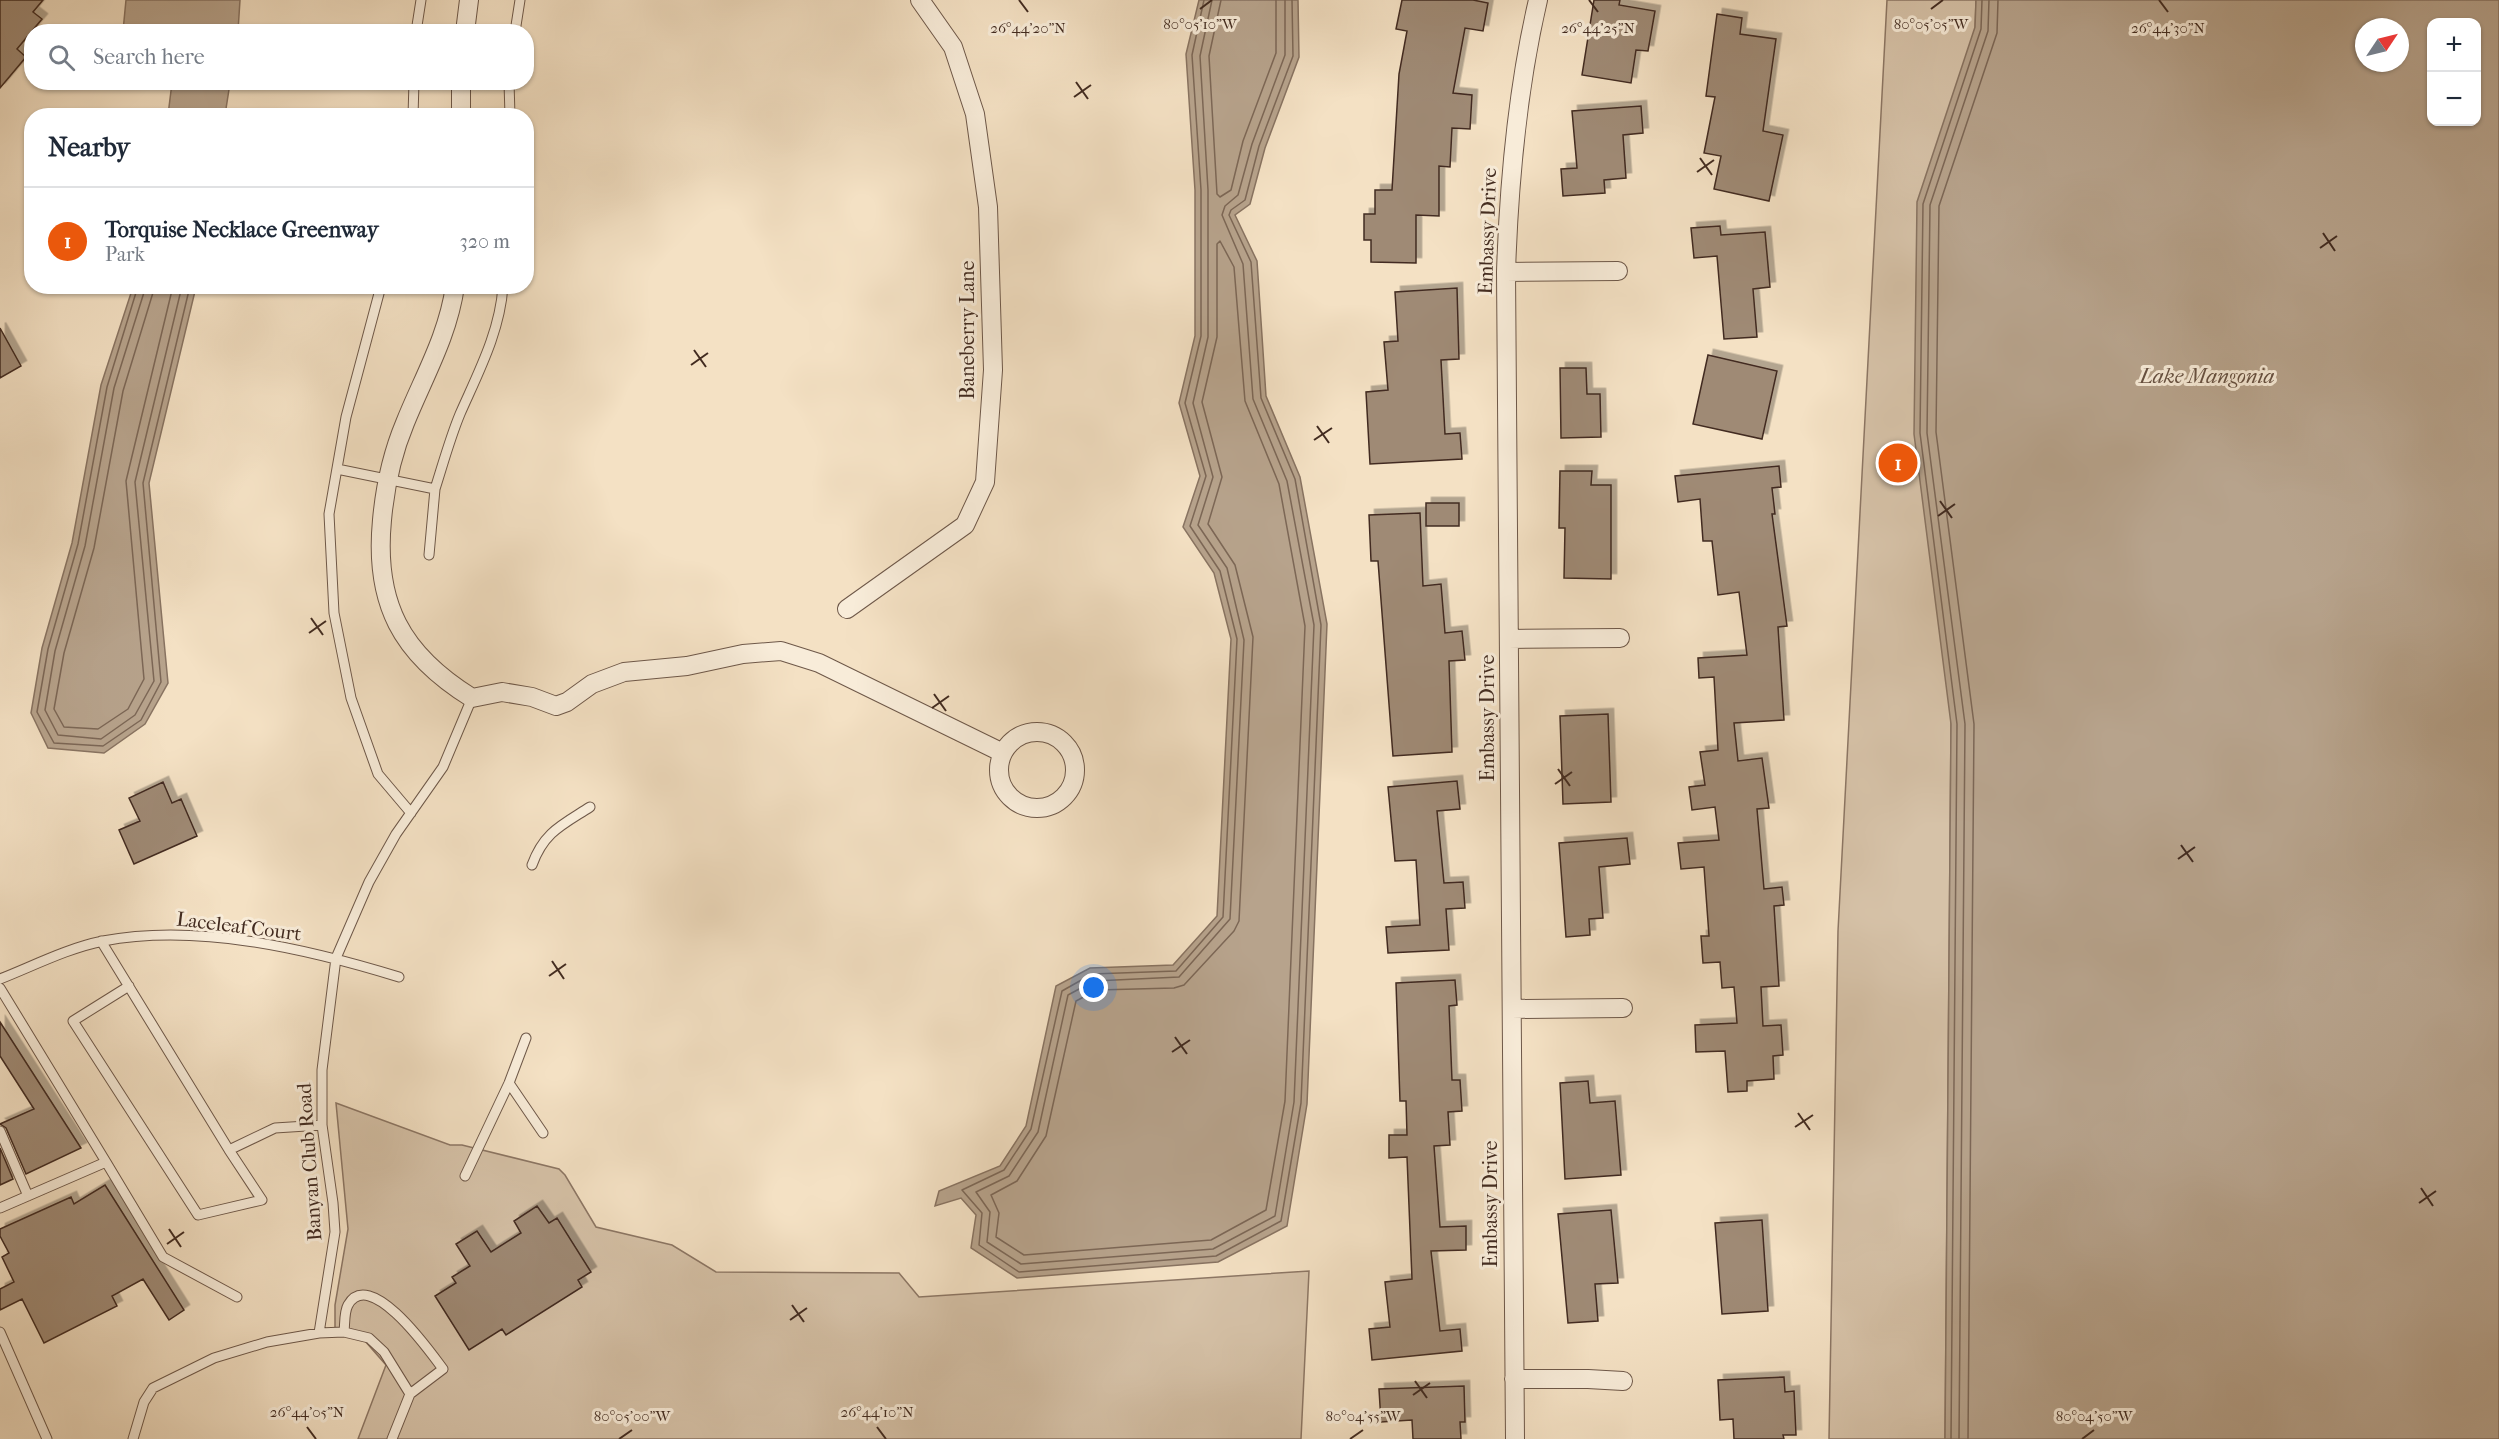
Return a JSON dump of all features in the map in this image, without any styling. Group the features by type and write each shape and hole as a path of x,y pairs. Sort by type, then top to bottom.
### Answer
{"street":[{"path":"466,24 469,0"},
{"name":"Baneberry Lane","path":"847,609 965,525 985,482 993,370 988,207 975,114 953,47 920,0"},
{"name":"Embassy Drive","path":"1515,1439 1506,272 1508,198 1517,107 1539,0"},
{"path":"461,90 461,108"},
{"path":"1506,272 1617,271"},
{"path":"453,294 440,343 405,422 388,479 380,561 382,585 397,626 421,660 437,675 471,698 502,692 532,697 556,706 567,702 600,680 624,672 687,666 743,654 781,651 819,663 1003,753"},
{"path":"1509,639 1620,638"},
{"path":"1029,733 1052,736 1062,742 1072,757 1075,775 1071,786 1065,796 1054,804 1042,808 1017,803 1001,783 999,770 1003,753 1018,737 1029,733"},
{"path":"1512,1009 1623,1008"},
{"path":"1514,1379 1588,1378 1623,1382"}],"lane":[{"path":"417,24 421,0"},
{"path":"516,24 520,0"},
{"path":"413,108 414,90"},
{"path":"510,90 510,108"},
{"path":"379,294 346,417 329,514 333,613 351,698 378,774 411,813"},
{"path":"429,555 435,489 459,416 485,360 502,294"},
{"path":"337,469 435,489"},
{"name":"Banyan Club Road","path":"319,1334 321,1304 335,1232 322,1125 322,1070 336,958 369,882 411,813 443,767 471,698"},
{"path":"532,865 540,845 549,834 590,807"},
{"name":"Laceleaf Court","path":"0,979 101,941 140,936 187,934 336,958 399,977"},
{"path":"101,941 262,1200 198,1215 74,1021 129,987"},
{"path":"0,988 163,1257 237,1297"},
{"path":"465,1176 526,1038"},
{"path":"508,1083 543,1133"},
{"path":"229,1150 275,1128 322,1125"},
{"path":"0,1131 28,1196"},
{"path":"0,1209 106,1162"},
{"path":"344,1332 347,1306 354,1298 365,1294 382,1301 417,1335 443,1369 410,1394 392,1439"},
{"path":"0,1332 47,1439"},
{"path":"133,1439 144,1402 153,1388 214,1358 267,1342 344,1332 369,1338 384,1352 410,1394"},
{"path":"0,1361 11,1356"}],"shaded area":[{"path":"1887,0 1976,0 1951,724 1945,1439 1829,1439 1838,931"},
{"path":"336,1103 450,1145 462,1145 559,1169 565,1175 596,1227 672,1245 716,1272 899,1273 919,1297 1309,1271 1301,1439 358,1439 386,1365 365,1341 335,1334 335,1305 348,1229"}],"water":[{"path":"126,0 240,0 238,24 124,24"},
{"path":"1199,0 1298,0 1299,57 1265,148 1250,204 1235,215 1257,261 1266,396 1300,477 1327,624 1307,1104 1287,1226 1218,1262 1017,1278 971,1248 976,1215 961,1198 935,1206 939,1191 1000,1166 1026,1126 1056,986 1090,968 1173,965 1217,916 1231,639 1214,573 1183,527 1200,476 1179,403 1195,336 1195,190 1186,54"},
{"name":"Lake Mangonia","path":"1976,0 2499,0 2499,1439 1945,1439 1951,724 1914,434 1917,202 1975,27"},
{"path":"171,90 229,90 226,108 169,108"},
{"path":"131,294 194,294 149,483 168,683 145,724 104,753 48,748 31,713 42,648 72,543 101,385"}],"building":[{"path":"0,0 43,0 33,12 42,19 38,24 24,24 24,41 17,49 24,55 24,59 0,88"},
{"path":"1402,0 1473,0 1488,3 1483,31 1465,28 1453,93 1472,95 1470,129 1452,128 1450,167 1439,166 1439,216 1416,215 1416,263 1371,262 1371,240 1364,240 1364,214 1375,214 1375,190 1392,190 1399,74 1407,31 1396,29"},
{"path":"1594,0 1620,0 1619,5 1655,11 1648,51 1636,50 1631,83 1582,75"},
{"path":"1717,14 1742,18 1740,34 1776,39 1763,131 1783,135 1769,201 1714,189 1721,156 1704,153 1715,97 1706,96"},
{"path":"1641,106 1643,133 1623,135 1626,178 1604,180 1605,193 1563,196 1561,169 1577,168 1572,111"},
{"path":"1720,226 1721,235 1765,232 1770,287 1753,289 1757,337 1724,339 1717,256 1694,258 1691,228"},
{"path":"1457,288 1459,359 1441,360 1445,434 1460,433 1462,459 1370,464 1366,392 1388,390 1384,342 1398,341 1395,292"},
{"path":"0,328 21,366 0,378"},
{"path":"1708,355 1777,371 1762,439 1693,424"},
{"path":"1560,368 1586,368 1587,394 1600,394 1601,437 1561,438"},
{"path":"1779,466 1781,487 1772,488 1775,514 1772,514 1787,626 1778,627 1784,720 1734,723 1738,761 1762,758 1769,808 1757,809 1764,889 1782,887 1784,905 1774,906 1779,986 1761,987 1763,1026 1781,1025 1783,1055 1773,1056 1774,1079 1747,1081 1747,1091 1728,1092 1725,1051 1696,1052 1695,1025 1737,1023 1734,987 1722,988 1720,962 1703,963 1701,936 1709,936 1704,867 1681,869 1678,843 1719,840 1715,807 1692,810 1689,787 1705,785 1700,752 1718,750 1714,677 1699,678 1698,658 1747,655 1739,592 1718,595 1712,541 1703,541 1700,499 1678,502 1675,476"},
{"path":"1560,471 1592,471 1591,485 1611,485 1611,579 1564,578 1565,528 1559,528"},
{"path":"1426,503 1459,503 1459,526 1426,526"},
{"path":"1420,513 1423,586 1441,584 1445,633 1462,631 1465,660 1449,661 1452,752 1393,756 1378,561 1371,561 1369,515"},
{"path":"1608,714 1611,802 1563,804 1560,716"},
{"path":"1457,781 1460,809 1437,811 1444,883 1463,882 1465,908 1446,909 1449,950 1388,953 1386,927 1420,925 1416,860 1395,861 1388,787"},
{"path":"163,782 172,803 181,799 197,836 134,864 119,830 140,821 129,798"},
{"path":"1627,838 1630,864 1599,867 1603,918 1589,919 1590,935 1566,937 1559,843"},
{"path":"1455,980 1457,1005 1449,1006 1452,1080 1460,1080 1462,1111 1448,1112 1450,1145 1434,1146 1440,1227 1466,1226 1466,1250 1431,1251 1440,1331 1460,1329 1462,1351 1372,1360 1369,1329 1390,1327 1385,1282 1412,1279 1407,1157 1389,1158 1389,1135 1407,1135 1406,1101 1400,1101 1396,983"},
{"path":"0,1022 81,1148 26,1174 6,1128 0,1124 34,1109 0,1056"},
{"path":"1588,1081 1590,1103 1615,1101 1621,1175 1565,1179 1560,1083"},
{"path":"0,1148 13,1179 0,1185"},
{"path":"105,1185 184,1310 169,1320 143,1279 112,1296 117,1306 44,1343 22,1299 0,1310 0,1289 14,1282 2,1257 9,1253 0,1236 0,1229 71,1197 74,1204"},
{"path":"537,1206 549,1223 557,1218 591,1272 578,1280 582,1287 506,1335 502,1329 469,1350 435,1296 456,1283 452,1277 470,1266 456,1244 477,1231 491,1252 521,1233 514,1221"},
{"path":"1611,1210 1618,1283 1595,1284 1598,1321 1568,1323 1558,1214"},
{"path":"1762,1220 1768,1311 1722,1314 1715,1223"},
{"path":"1784,1377 1785,1392 1794,1391 1796,1435 1783,1435 1784,1439 1734,1439 1733,1419 1720,1420 1718,1380"},
{"path":"1464,1386 1465,1422 1460,1422 1461,1439 1413,1439 1412,1420 1381,1422 1379,1389"}],"place":[{"name":"Torquise Necklace Greenway","path":"1898,463"}]}
